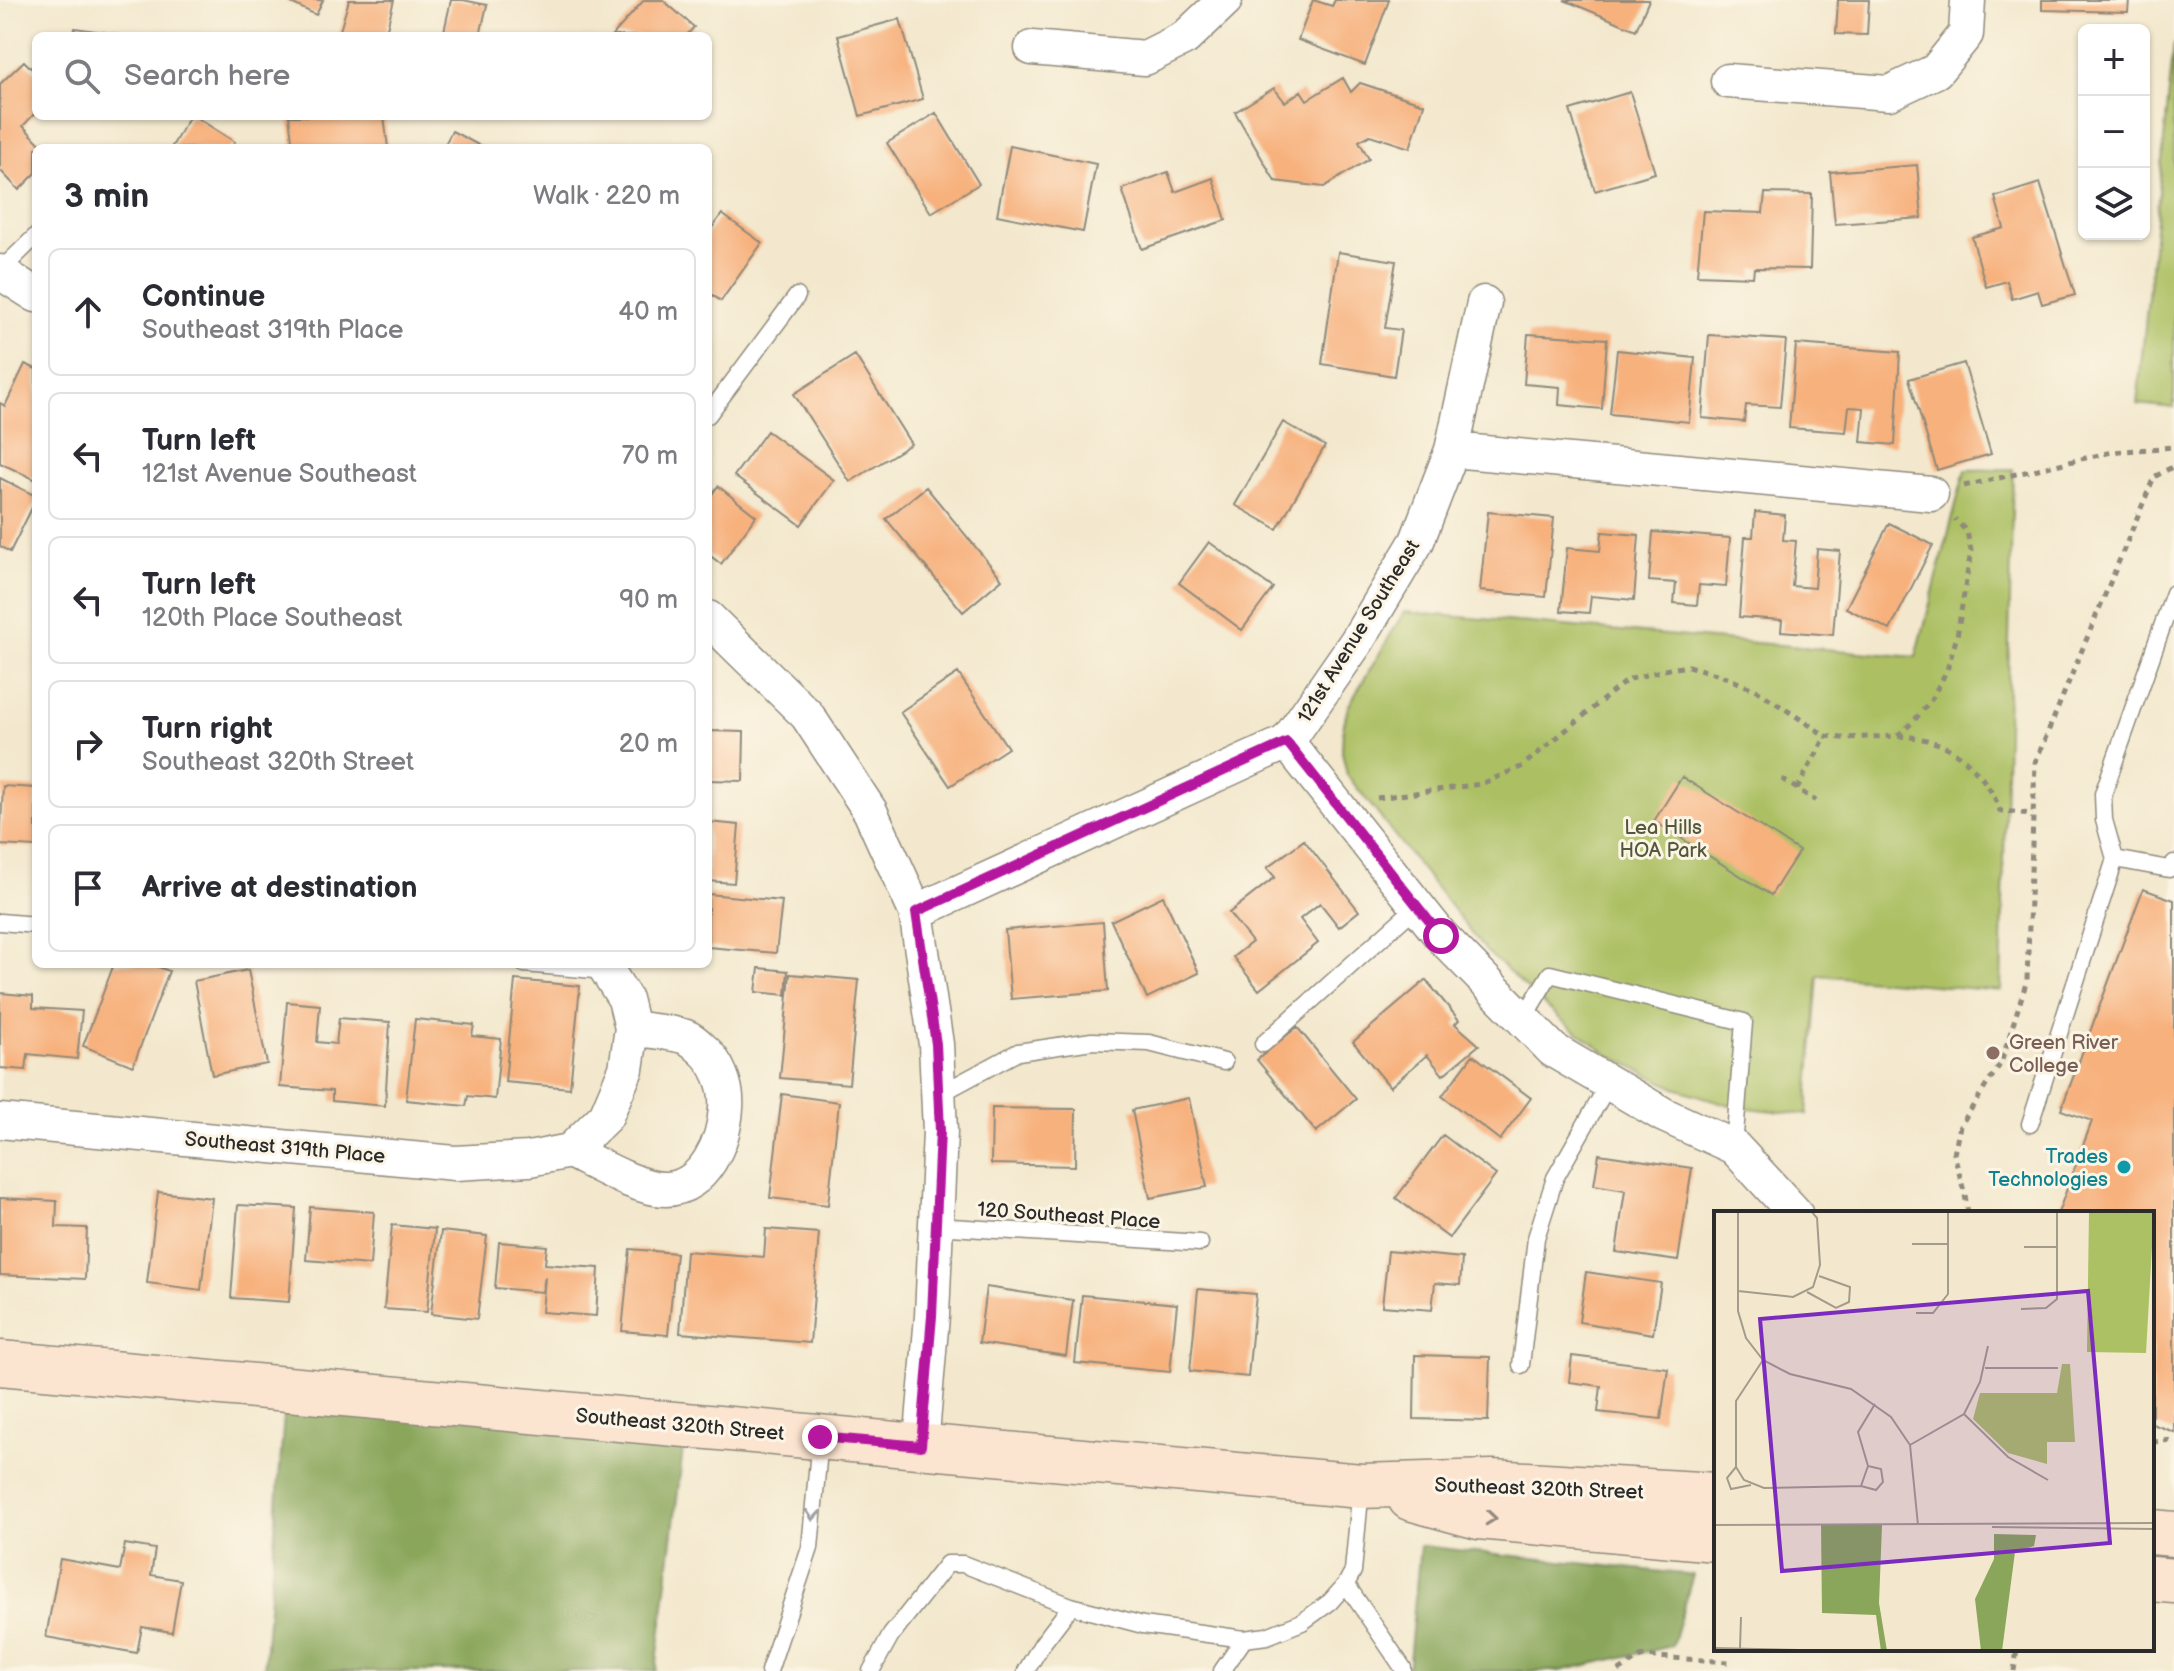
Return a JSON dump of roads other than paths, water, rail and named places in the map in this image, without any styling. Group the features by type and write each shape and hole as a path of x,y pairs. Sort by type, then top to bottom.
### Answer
{"street":[{"path":"1032,48 1145,58 1185,38 1225,0"},
{"path":"1728,81 1889,93 1936,71 1966,34 1968,0"},
{"path":"0,272 32,292"},
{"name":"121st Avenue Southeast","path":"916,912 1287,742 1357,641 1417,541 1452,450 1484,303"},
{"path":"1452,450 1931,494"},
{"path":"712,624 807,715 870,811 916,912 936,1044 940,1131 932,1316 921,1446"},
{"path":"1287,742 1441,936 1553,1050 1664,1115 1734,1147 1793,1211"},
{"path":"606,968 625,999 632,1028 626,1069 606,1116 570,1151 636,1182 665,1189 686,1185 702,1173 718,1143 726,1107 723,1082 713,1057 687,1037 632,1028"},
{"name":"Southeast 319th Place","path":"0,1121 455,1163 529,1159 570,1151"},
{"name":"Southeast 320th Street","path":"0,1363 1361,1486 1492,1482 1714,1495"},
{"name":"Southeast 320th Street","path":"1361,1486 1479,1517 1714,1539"},
{"path":"2154,1532 2174,1534"},
{"path":"2154,1579 2174,1581"}],"lane":[{"path":"0,272 32,240"},
{"path":"712,410 797,296"},
{"path":"2030,1124 2115,859 2104,820 2103,794 2174,593"},
{"path":"2115,859 2169,869 2174,863"},
{"path":"1263,1044 1417,906"},
{"path":"0,922 32,925"},
{"path":"1523,1019 1550,974 1744,1022 1734,1147"},
{"path":"938,1095 1018,1052 1092,1041 1149,1043 1224,1062"},
{"path":"1521,1365 1536,1238 1545,1208 1555,1178 1609,1083"},
{"name":"120 Southeast Place","path":"936,1226 1200,1243"},
{"path":"769,1671 810,1548 820,1437"},
{"path":"871,1671 891,1635 947,1564 963,1564 1071,1606 1143,1625 1244,1639 1267,1636 1302,1622 1330,1602 1346,1584 1353,1571 1361,1486"},
{"path":"1346,1584 1403,1671"},
{"path":"1026,1671 1071,1606"},
{"path":"1222,1671 1244,1639"}],"place":[{"name":"Green River College","path":"1993,1053"},
{"name":"Trades Technologies","path":"2124,1167"}],"park label":[{"name":"Lea Hills HOA Park","path":"1663,838"}]}
